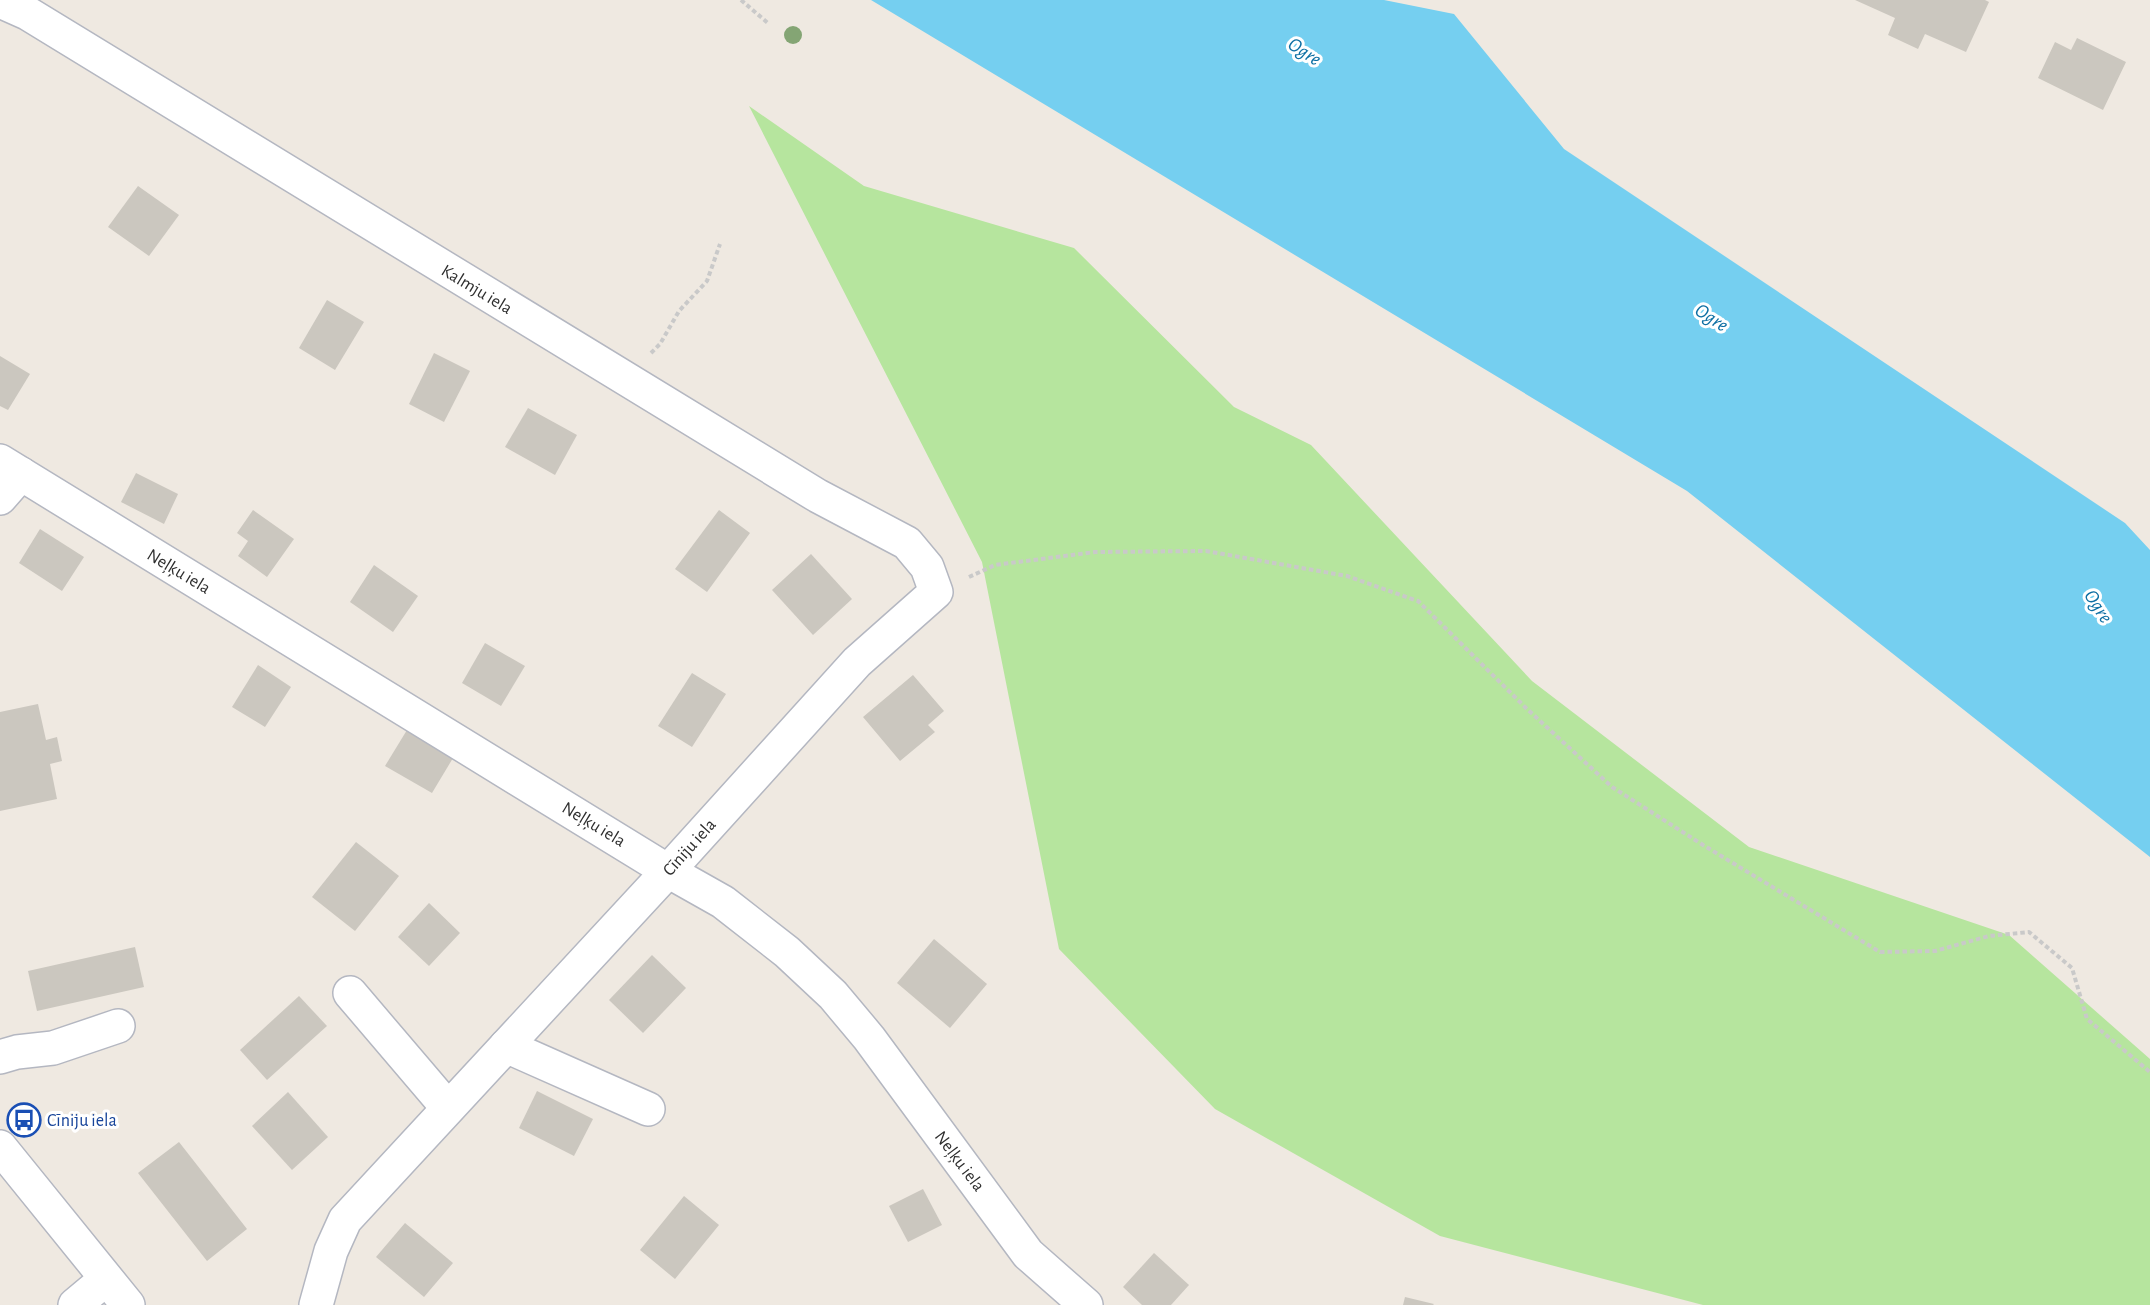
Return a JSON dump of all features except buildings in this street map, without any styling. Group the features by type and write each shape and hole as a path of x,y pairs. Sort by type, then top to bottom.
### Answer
{"street":[{"name":"Kalmju iela","path":"0,1 37,19 818,496 907,543 927,567 936,592"},
{"path":"0,498 11,468"},
{"name":"Neļķu iela","path":"11,468 668,871 723,902 787,952 833,995 869,1038 1029,1254 1086,1305"},
{"name":"Cīniju iela","path":"325,1299 331,1251 345,1220 668,871 857,662 936,592"},
{"path":"350,993 448,1108"},
{"path":"0,1057 16,1052 53,1048 118,1026"},
{"path":"506,1046 648,1110"},
{"path":"0,1147 128,1305"},
{"path":"75,1305 106,1279"}],"path":[{"path":"741,0 769,24"},
{"path":"626,380 660,344 679,311 707,281 720,244"},
{"path":"936,592 995,565 1095,552 1206,551 1347,576 1418,601 1527,709 1612,787 1880,952 1935,951 1989,936 2029,932 2072,968 2087,1019 2150,1071"}],"green space":[{"path":"749,106 864,186 1074,248 1234,407 1311,445 1532,681 1749,847 2009,935 2150,1059 2150,1305 1703,1305 1440,1236 1215,1109 1059,949 982,562"}],"water":[{"name":"Ogre","path":"871,0 1384,0 1454,14 1564,149 2125,523 2150,550 2150,857 1687,491"}],"place":[{"name":"Cīniju iela","path":"24,1120"}]}
